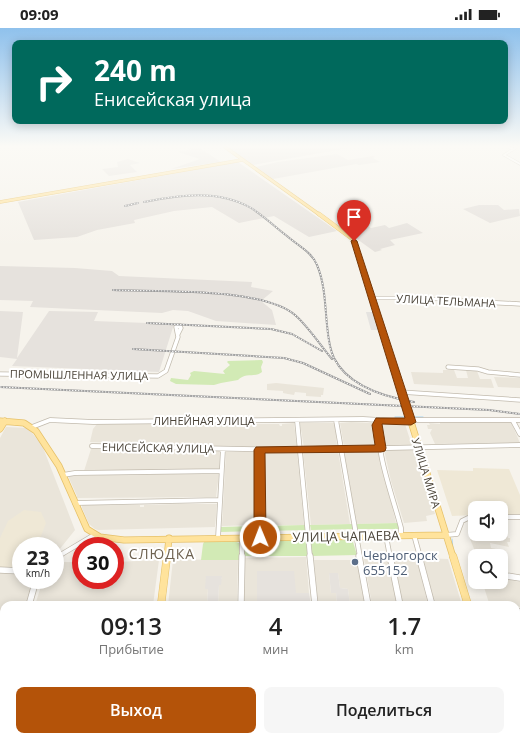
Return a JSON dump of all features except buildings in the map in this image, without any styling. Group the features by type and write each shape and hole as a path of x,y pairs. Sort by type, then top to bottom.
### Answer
{"main road":[{"path":"0,202 125,180"},
{"name":"УЛИЦА МИРА","path":"271,180 352,238 354,241 467,601"},
{"path":"0,429 2,421 24,423 32,427 54,457 83,524 94,535"},
{"name":"УЛИЦА ЧАПАЕВА","path":"94,535 110,539 445,535"},
{"path":"161,601 169,538"}],"street":[{"name":"УЛИЦА ТЕЛЬМАНА","path":"372,298 420,298 520,304"},
{"name":"ПРОМЫШЛЕННАЯ УЛИЦА","path":"0,374 58,376 158,376 163,374 166,370 178,334"},
{"path":"448,367 478,369 488,372 520,375"},
{"path":"401,392 520,400"},
{"name":"ЛИНЕЙНАЯ УЛИЦА","path":"32,427 50,420 93,422 520,420"},
{"path":"297,420 315,601"},
{"path":"336,420 367,601"},
{"path":"379,420 377,425 381,448 401,528 401,535"},
{"path":"513,421 520,434"},
{"name":"ЕНИСЕЙСКАЯ УЛИЦА","path":"92,446 300,450 520,445"},
{"name":"ЕНИСЕЙСКАЯ УЛИЦА","path":"218,538 223,449"},
{"path":"259,450 260,537"},
{"path":"63,475 75,473 221,471"},
{"path":"75,503 219,500"},
{"path":"508,517 520,517"},
{"path":"445,535 459,536 462,521 468,518"},
{"path":"64,553 94,535"},
{"path":"414,535 431,601"},
{"path":"386,536 399,601"},
{"path":"241,601 242,537"},
{"path":"0,570 12,571"},
{"path":"508,576 520,578"},
{"path":"29,601 33,589"}],"shaded area":[{"path":"137,180 264,180 337,231 309,237 274,216 239,223 212,207 174,211 134,220 135,223 97,230 77,237 34,240 18,202"},
{"path":"479,205 498,205 504,210 519,209 520,216 490,223 463,209"},
{"path":"407,223 423,233 390,240 395,245 375,252 343,229 365,224 371,228 385,225 389,228"},
{"path":"0,266 75,268 112,271 119,276 252,282 251,287 273,291 261,301 272,310 276,325 216,321 188,311 173,310 162,313 30,307 33,301 0,300"},
{"path":"0,311 23,312 17,358 49,311 98,312 94,321 174,324 159,372 12,366 17,359 0,357"},
{"path":"366,312 376,312 382,330 371,330"},
{"path":"443,370 454,370 457,378 468,378 466,370 477,371 480,379 491,379 494,388 414,384 411,372 443,373"},
{"path":"494,377 520,378 520,388 498,387"},
{"path":"276,383 324,388 323,395 321,395 321,397 306,396 306,393 295,392 294,395 283,393 283,391 267,390 267,384"},
{"path":"440,422 511,422 520,443 435,444 430,433 432,429 428,429 427,425 430,425 429,423 440,424"},
{"path":"294,423 297,448 248,448 90,442 93,429 97,424 279,424 282,426 282,424"},
{"path":"300,423 335,423 337,447 304,448"},
{"path":"340,423 372,423 378,446 344,446"},
{"path":"380,424 405,424 412,446 384,446 382,432 379,429"},
{"path":"6,427 28,428 42,445 75,530 64,544 64,537 12,537 12,589 32,589 28,601 0,601 0,438"},
{"path":"91,449 220,451 219,469 84,471"},
{"path":"384,450 413,450 435,514 426,516 427,521 404,523 391,481"},
{"path":"297,451 304,525 264,525 262,452"},
{"path":"303,451 338,451 350,524 311,525"},
{"path":"344,451 379,451 396,523 356,524"},
{"path":"226,452 256,452 257,525 222,526"},
{"path":"473,468 509,469 520,495 520,514 508,515 508,501 468,501 468,515 452,516 437,470 473,471"},
{"path":"174,473 219,474 216,497 77,498 68,476"},
{"path":"217,504 215,527 98,530 89,524 82,508 82,505 140,505 140,507 144,507 144,505"},
{"path":"24,510 41,512 46,523 41,537 12,537 12,569 0,568 0,538 8,521"},
{"path":"508,538 510,538 510,542 507,542 509,547 490,543 491,548 496,549 474,549 471,541 508,541"},
{"path":"306,557 309,593 296,593 257,572 257,601 243,601 243,558"},
{"path":"423,558 448,559 461,601 434,601"},
{"path":"238,559 237,601 218,601 219,585 222,577 205,589 208,588 207,601 168,601 173,560"},
{"path":"364,559 388,559 396,601 371,601"},
{"path":"394,559 417,559 427,601 402,601"},
{"path":"159,560 154,601 36,601 40,589 64,589 64,562 72,562 72,589 124,589 124,562"},
{"path":"314,560 358,560 364,601 350,601 348,589 340,588 338,573 329,573 331,593 336,593 337,601 318,601"},
{"path":"257,571 294,571 296,593 309,593 310,601 257,601"},
{"path":"329,573 338,573 340,588 348,589 350,601 337,601 336,593 331,593"},
{"path":"206,576 222,576 221,585 219,585 218,601 207,601 208,589 205,589"},
{"path":"508,579 520,582 520,601 488,601 485,589 508,589"}],"green space":[{"path":"262,360 262,372 256,375 244,376 238,380 214,385 176,384 170,381 171,378 188,380 191,375 190,373 194,371 225,374 223,371 230,365 227,362 228,361"},
{"path":"398,523 399,529 357,529 356,524"},
{"path":"352,524 353,529 311,530 310,525"},
{"path":"305,525 306,530 262,531 262,526"},
{"path":"258,526 258,531 221,532 221,527"},
{"path":"304,539 307,542 308,556 243,556 244,542 246,540"},
{"path":"313,539 351,539 357,555 312,556 311,544"},
{"path":"231,540 239,543 239,560 201,560 204,542"}],"waterway":[{"path":"395,417 406,417"},
{"path":"412,417 423,417"},
{"path":"452,539 453,549"}],"railway":[{"path":"144,202 171,197 198,195 212,196 238,202 260,214 304,249 315,260 320,272 323,287 330,346 332,354 340,368 348,376 368,389 391,397 414,402"},
{"path":"125,206 138,203"},
{"path":"113,290 181,291 235,295 280,306 300,319 332,359"},
{"path":"147,323 271,329 292,334 322,351"},
{"path":"133,349 284,358 303,363 370,394"},
{"path":"0,387 489,410 520,414"}],"place":[{"name":"Черногорск 655152","path":"355,562"}],"district":[{"name":"СЛЮДКА","path":"162,554"}],"route":[{"path":"260,537 259,450 381,448 377,425 379,420 411,422 354,241"}]}
